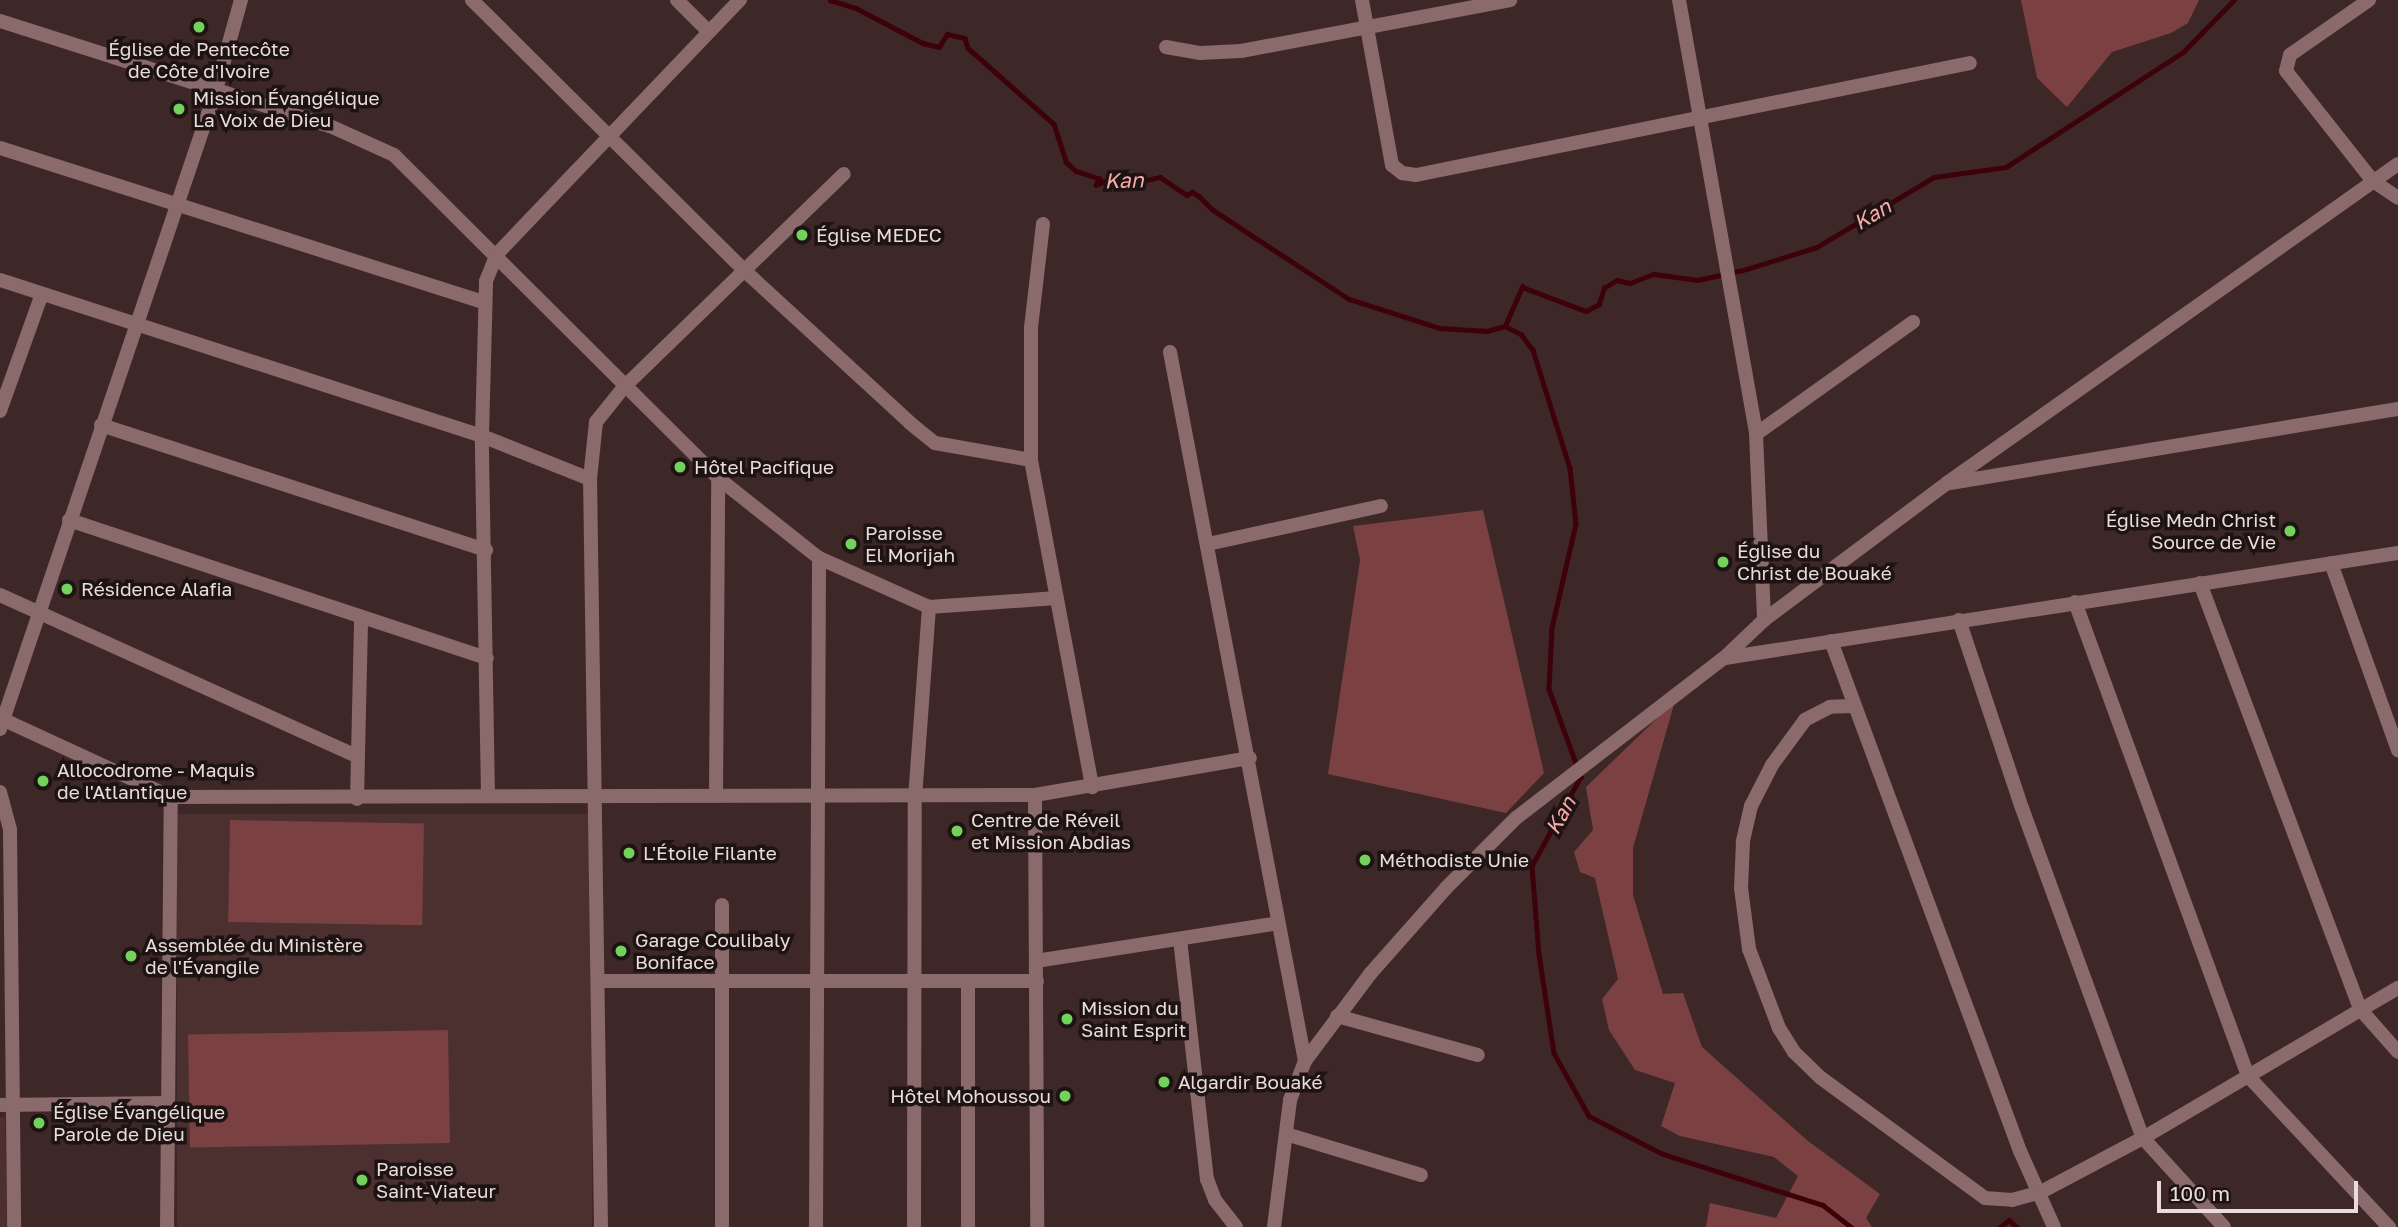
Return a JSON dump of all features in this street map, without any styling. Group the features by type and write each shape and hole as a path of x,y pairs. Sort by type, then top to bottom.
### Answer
{"street":[{"path":"241,0 215,93 1,722 171,797 915,798 1035,795 1250,758"},
{"path":"472,0 746,272 934,443 1031,460"},
{"path":"677,0 709,32"},
{"path":"488,796 482,436 483,302 497,254 607,135 740,0"},
{"path":"1362,0 1392,164 1402,173 1416,175 1970,63"},
{"path":"1166,47 1200,53 1241,51 1367,31 1510,0"},
{"path":"1679,0 1703,118 1756,434 1764,620"},
{"path":"2369,0 2290,55 2286,71 2373,181 2398,198"},
{"path":"0,21 215,93 330,126 394,155 497,254 624,387 718,478 819,558 929,607 1057,598"},
{"path":"0,148 176,207 483,302"},
{"path":"1274,1227 1290,1100 1305,1061 1337,1016 1446,888 1516,818 1724,658 1764,620 1947,483 2398,164"},
{"path":"601,1227 590,479 596,422 624,387 746,272 844,174"},
{"path":"1043,224 1031,327 1031,460 1092,787"},
{"path":"0,280 482,436 590,479"},
{"path":"0,411 42,294"},
{"path":"1756,434 1913,322"},
{"path":"1170,352 1250,758 1305,1061"},
{"path":"1947,483 2398,409"},
{"path":"101,425 486,551"},
{"path":"716,796 718,478"},
{"path":"1208,544 1381,506"},
{"path":"69,520 486,658"},
{"path":"1724,658 2398,553"},
{"path":"816,1227 815,796 819,558"},
{"path":"2331,563 2398,750"},
{"path":"2200,583 2360,1009 2398,1052"},
{"path":"0,595 357,756"},
{"path":"2075,602 2248,1076 2389,1227"},
{"path":"914,1227 915,798 929,607"},
{"path":"357,799 361,617"},
{"path":"1959,620 2022,808 2143,1138 2224,1227"},
{"path":"1831,641 1853,706 2054,1227"},
{"path":"1853,706 1830,707 1805,720 1772,765 1751,806 1742,842 1741,888 1749,949 1763,989 1794,1052 1821,1078 1985,1198 2012,1200 2039,1193 2143,1138 2398,988"},
{"path":"0,792 10,830 6,902 8,1105 14,1227"},
{"path":"1035,795 1037,1227"},
{"path":"167,1227 166,1103 171,797"},
{"path":"722,905 722,1227"},
{"path":"1036,961 1278,923"},
{"path":"1180,939 1207,1179 1215,1200 1236,1227"},
{"path":"598,981 1037,981"},
{"path":"968,981 968,1227"},
{"path":"1337,1016 1478,1055"},
{"path":"8,1105 166,1103"},
{"path":"1286,1134 1421,1175"}],"shaded area":[{"path":"2021,0 2199,0 2188,23 2171,33 2112,52 2067,107 2037,78"},
{"path":"1483,510 1544,773 1506,813 1328,774 1360,560 1353,526"},
{"path":"1675,701 1633,848 1633,895 1663,994 1683,993 1702,1047 1808,1141 1880,1194 1866,1218 1872,1227 1706,1227 1710,1203 1776,1218 1798,1176 1774,1157 1680,1136 1661,1126 1675,1083 1635,1070 1609,1030 1602,999 1618,979 1595,878 1580,872 1574,852 1593,830 1586,787"},
{"path":"177,814 592,814 592,1227 177,1227"},
{"path":"230,820 424,823 422,925 228,922"},
{"path":"448,1030 450,1143 190,1148 188,1035"},
{"path":"0,1117 5,1117 7,1227 0,1227"}],"waterway":[{"name":"Kan","path":"830,0 856,8 923,43 939,47 947,34 965,38 968,48 1054,124 1066,162 1076,171 1100,179 1096,185 1110,179 1132,183 1160,177 1187,195 1192,192 1199,196 1213,210 1349,299 1440,328 1487,331 1505,326 1522,287 1586,311 1599,304 1604,288 1617,280 1630,283 1654,274 1698,280 1747,269 1817,247 1934,177 2006,167 2183,52 2234,0"},
{"name":"Kan","path":"1505,326 1521,334 1533,350 1570,468 1576,524 1552,628 1549,689 1581,777 1532,866 1539,954 1554,1053 1589,1116 1663,1154 1823,1205 1851,1227"},
{"name":"Kan","path":"2000,1227 2009,1220 2017,1227"}],"place":[{"name":"Église de Pentecôte de Côte d'Ivoire","path":"199,27"},
{"name":"Mission Évangélique La Voix de Dieu","path":"179,109"},
{"name":"Église MEDEC","path":"802,235"},
{"name":"Hôtel Pacifique","path":"680,467"},
{"name":"Église Medn Christ Source de Vie","path":"2290,531"},
{"name":"Paroisse El Morijah","path":"851,544"},
{"name":"Église du Christ de Bouaké","path":"1723,562"},
{"name":"Résidence Alafia","path":"67,589"},
{"name":"Allocodrome - Maquis de l'Atlantique","path":"43,781"},
{"name":"Centre de Réveil et Mission Abdias","path":"957,831"},
{"name":"L'Étoile Filante","path":"629,853"},
{"name":"Méthodiste Unie","path":"1365,860"},
{"name":"Garage Coulibaly Boniface","path":"621,951"},
{"name":"Assemblée du Ministère de l'Évangile","path":"131,956"},
{"name":"Mission du Saint Esprit","path":"1067,1019"},
{"name":"Algardir Bouaké","path":"1164,1082"},
{"name":"Hôtel Mohoussou","path":"1065,1096"},
{"name":"Église Évangélique Parole de Dieu","path":"39,1123"},
{"name":"Paroisse Saint-Viateur","path":"362,1180"}]}
